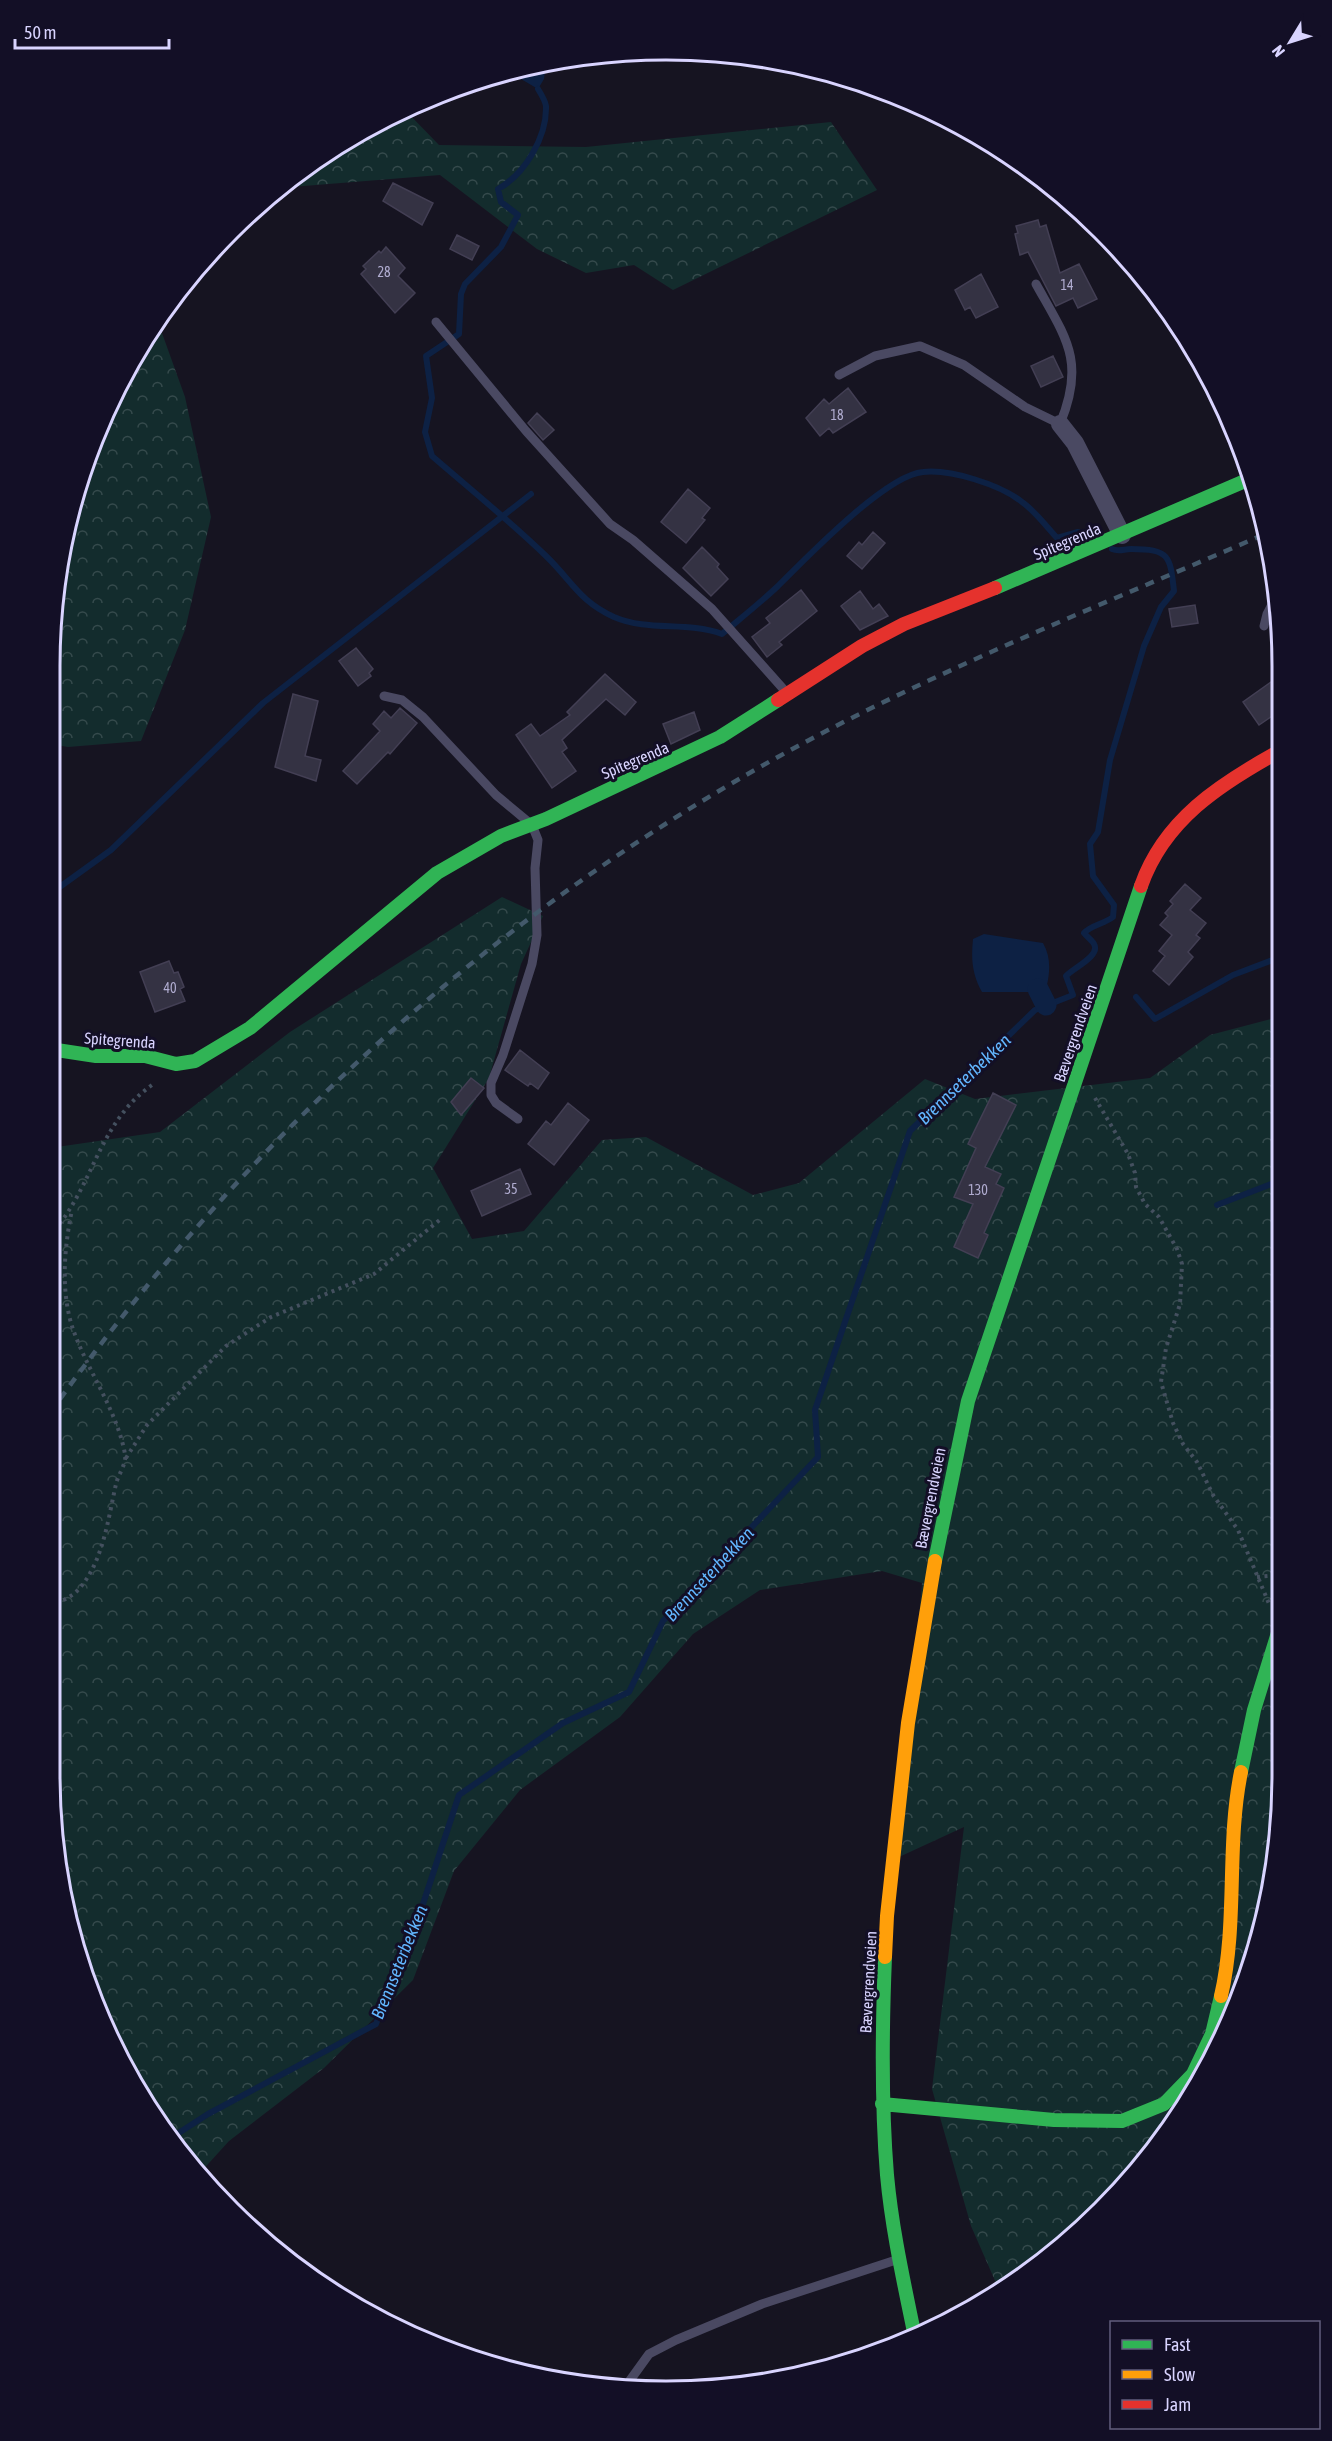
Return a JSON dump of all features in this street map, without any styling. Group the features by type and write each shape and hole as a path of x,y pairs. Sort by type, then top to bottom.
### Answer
{"street":[{"path":"1060,424 1075,443 1122,535"},
{"name":"Spitegrenda","path":"60,1051 96,1056 145,1056 176,1065 195,1061 250,1028 437,873 501,836 532,825 679,759 720,737 862,646 904,624 974,598 1243,482"},
{"name":"Bævergrendveien","path":"913,2328 899,2259 887,2176 882,2104 882,2037 894,1836 910,1711 955,1456 977,1370 1143,881 1166,836 1201,799 1227,780 1272,755"},
{"path":"1207,2049 1216,2026 1226,1955 1236,1798 1252,1719 1272,1652"},
{"path":"882,2104 1099,2123 1140,2116 1158,2109 1182,2088 1204,2054"}],"lane":[{"path":"839,375 875,356 920,346 963,365 1025,407 1060,424 1071,382 1070,346 1036,284"},
{"path":"436,322 526,431 610,524 633,540 712,609 788,694"},
{"path":"1264,626 1269,610"},
{"path":"384,696 402,700 423,717 496,795 532,825 538,840 535,868 537,935 529,979 491,1083 490,1095 496,1103 518,1119"},
{"path":"630,2380 649,2354 676,2340 762,2304 899,2259"}],"path":[{"path":"126,1458 119,1429 74,1332 69,1313 65,1244 72,1210 118,1116 130,1103 176,1065"},
{"path":"1079,1072 1121,1142 1135,1173 1136,1187 1145,1204 1159,1218 1178,1249 1182,1264 1180,1304 1166,1348 1161,1382 1173,1424 1183,1444 1197,1462 1213,1495 1238,1530 1272,1608"},
{"path":"60,1224 72,1210"},
{"path":"60,1601 75,1593 88,1577 102,1545 118,1479 126,1458 147,1425 226,1346 271,1317 374,1274 442,1218"},
{"path":"1257,1577 1272,1576"}],"green space":[{"path":"411,116 439,145 586,147 831,122 877,190 673,290 634,265 586,273 537,249 440,175 295,187 363,141"},
{"path":"161,331 185,397 211,517 185,630 141,741 68,747 60,746 60,666 61,626 72,548 92,471 106,434 122,398"},
{"path":"502,897 543,916 521,964 489,1078 433,1168 472,1239 524,1231 602,1140 646,1137 753,1195 799,1183 925,1079 975,1099 1150,1078 1210,1035 1272,1019 1272,1775 1271,1815 1260,1893 1240,1970 1226,2007 1210,2043 1170,2112 1122,2175 1095,2204 1035,2256 996,2283 971,2226 932,2089 964,1827 899,1857 922,1583 882,1571 760,1590 693,1634 620,1717 520,1790 454,1871 413,1980 324,2068 229,2141 204,2168 162,2112 141,2078 122,2043 92,1970 72,1893 61,1815 60,1147 160,1132 290,1032"}],"water":[{"path":"545,73 538,89 521,78"},
{"path":"984,934 1043,943 1049,964 1047,985 1033,992 982,992 974,973 972,953 973,939"}],"building":[{"path":"393,183 433,203 422,225 383,201"},
{"path":"1038,220 1040,227 1046,225 1060,273 1079,264 1097,299 1078,308 1073,298 1056,306 1028,252 1020,255 1015,234 1018,233 1016,226"},
{"path":"457,235 479,246 472,260 450,249"},
{"path":"386,247 405,268 398,276 415,293 395,313 361,274 366,269 363,266"},
{"path":"981,274 998,307 976,318 970,307 965,310 955,290"},
{"path":"1053,356 1063,377 1041,387 1031,366"},
{"path":"848,388 866,412 833,433 829,428 820,436 806,418 824,399 829,404"},
{"path":"537,413 554,430 543,440 528,423"},
{"path":"688,489 710,508 702,518 705,520 686,543 661,522"},
{"path":"873,532 885,543 862,569 847,556 859,542 862,545"},
{"path":"702,547 719,564 717,567 728,579 711,596 683,568"},
{"path":"801,590 817,611 779,642 782,645 767,657 752,637 770,623 766,618"},
{"path":"860,591 873,609 879,604 888,616 860,630 841,606"},
{"path":"1195,605 1198,623 1172,627 1169,609"},
{"path":"356,648 373,669 369,673 371,676 358,686 339,661"},
{"path":"605,674 636,702 625,715 606,699 562,740 567,748 562,752 576,771 552,788 516,735 531,724 540,736 570,715 567,712"},
{"path":"1272,683 1272,716 1259,725 1243,702"},
{"path":"293,694 318,701 305,756 321,760 316,781 275,767"},
{"path":"400,708 417,723 390,754 388,752 357,784 343,771 380,731 373,724 384,711 391,718"},
{"path":"694,712 700,730 671,744 663,724"},
{"path":"1185,884 1201,898 1190,910 1206,923 1196,935 1200,938 1188,952 1193,957 1169,985 1153,971 1165,956 1159,951 1172,935 1160,925 1168,916 1165,913 1173,904 1170,901"},
{"path":"169,961 174,973 178,972 184,987 180,989 185,1001 155,1012 140,972"},
{"path":"520,1050 549,1073 538,1089 530,1083 528,1086 505,1070"},
{"path":"471,1078 484,1088 461,1115 451,1102"},
{"path":"993,1093 1016,1105 985,1167 1001,1174 996,1184 1004,1188 984,1233 988,1235 978,1258 954,1247 973,1204 954,1197 976,1148 968,1144"},
{"path":"568,1103 589,1120 554,1165 528,1144 546,1121 551,1125"},
{"path":"520,1169 531,1194 482,1216 471,1191"}],"waterway":[{"path":"538,89 546,106 543,130 525,164 517,174 498,189 501,202 518,215 501,247 465,284 461,294 459,334 426,356 432,398 425,432 432,456 532,543 592,604 627,622 695,628 722,634 868,502 907,477 923,472 947,473 989,484 1027,506 1057,538 1078,532 1093,539"},
{"path":"60,887 111,850 263,703 531,494"},
{"name":"Brennseterbekken","path":"178,2134 208,2114 376,2024 421,1910 459,1795 563,1723 629,1692 663,1621 818,1457 815,1410 910,1131 1035,1010 1073,995 1066,976 1090,957 1095,948 1084,933 1113,917 1114,905 1093,876 1090,844 1098,832 1110,760 1144,646 1161,607 1174,591 1169,562 1161,553 1144,549 1112,549"},
{"name":"Brennseterbekken","path":"1136,997 1155,1019 1233,975 1272,960"},
{"path":"1038,989 1046,1005"},
{"path":"1217,1205 1272,1184"}],"railway":[{"path":"60,1400 126,1312 208,1215 294,1123 386,1036 482,955 583,879 688,810 798,746 855,716 1029,635 1258,537"}],"traffic: fast":[{"path":"995,588 1243,482"},
{"path":"60,1051 96,1056 145,1056 176,1064 195,1061 250,1028 437,873 501,836 546,819 720,737 778,700"},
{"path":"935,1561 968,1401 1141,886"},
{"path":"1241,1772 1254,1710 1272,1652"},
{"path":"885,1957 883,2066 887,2175 895,2236 913,2328"},
{"path":"882,2104 1054,2120 1122,2121 1164,2104 1193,2074 1212,2034 1221,1996"}],"traffic: slow":[{"path":"885,1957 887,1916 908,1723 935,1561"},
{"path":"1221,1996 1229,1940 1234,1828 1241,1772"}],"traffic: jam":[{"path":"778,700 862,646 904,624 995,588"},
{"path":"1141,886 1164,842 1196,806 1235,777 1272,755"}]}
